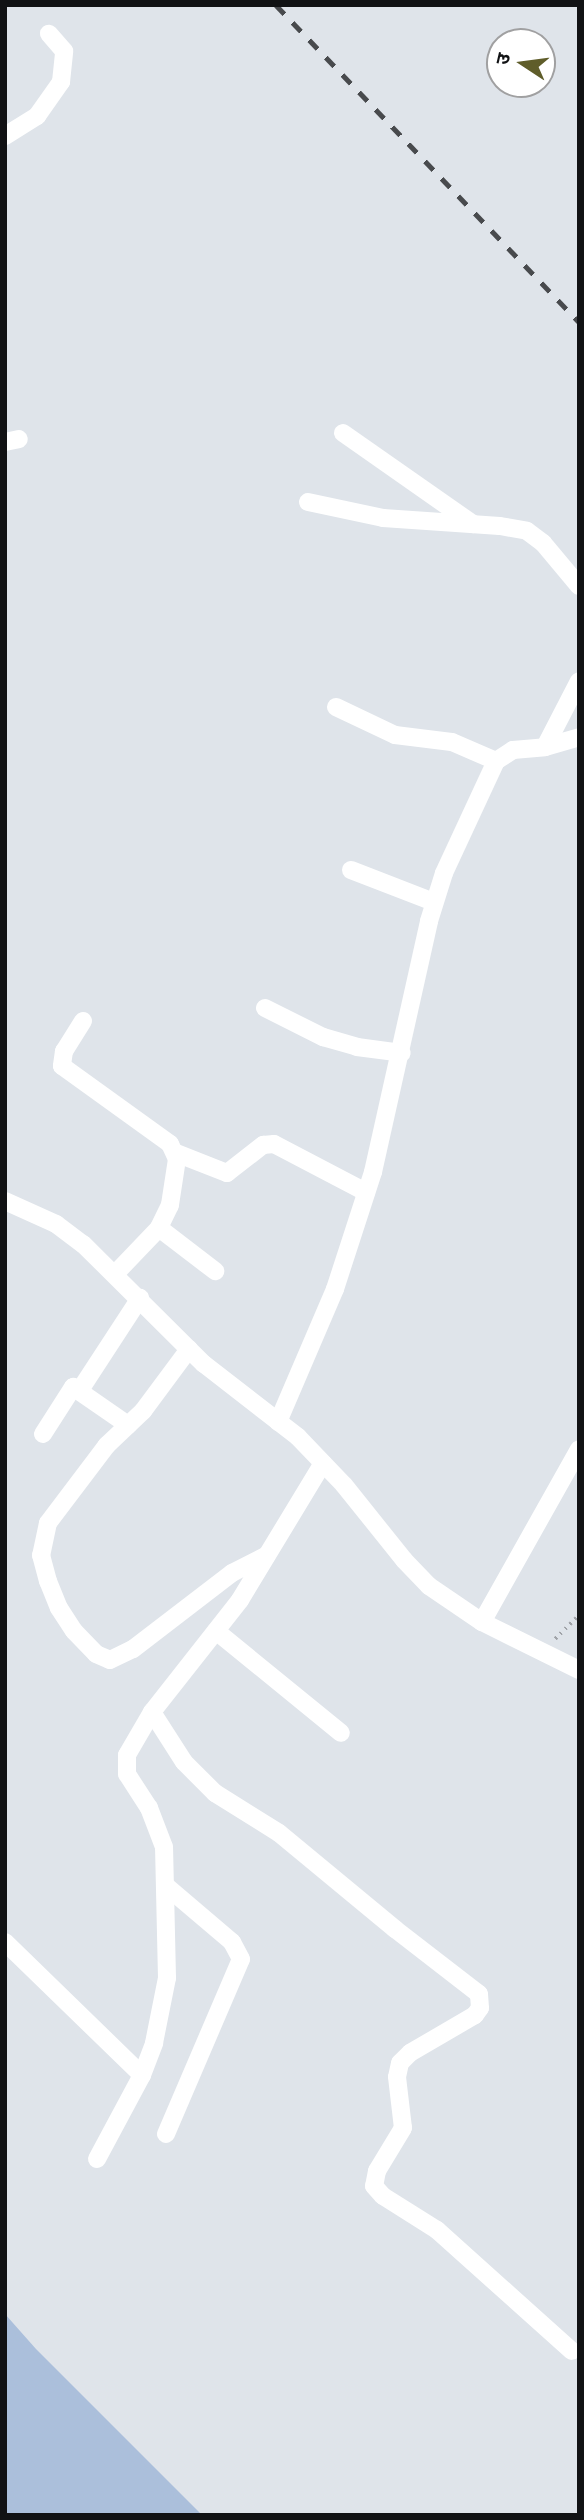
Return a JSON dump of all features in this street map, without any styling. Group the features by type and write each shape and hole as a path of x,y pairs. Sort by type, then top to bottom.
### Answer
{"street":[{"path":"5,136 37,116 51,100 61,82 65,64 64,51 49,34"},
{"path":"344,433 472,524"},
{"path":"308,502 383,518 517,529 536,536 579,586"},
{"path":"545,747 579,681"},
{"path":"336,706 396,735 452,742 496,761"},
{"path":"278,1422 335,1289 366,1192 402,1053 434,902 496,761 513,750 545,747 579,737"},
{"path":"351,870 434,902"},
{"path":"265,1008 323,1037 357,1047 402,1053"},
{"path":"83,1021 64,1051 62,1066 166,1141 176,1153 227,1173 263,1145 274,1144 366,1192"},
{"path":"115,1274 159,1228 170,1205 176,1153"},
{"path":"5,1201 56,1224 115,1274 234,1389 278,1422 323,1463 429,1586 482,1622 579,1670"},
{"path":"159,1228 215,1271"},
{"path":"80,1390 139,1298"},
{"path":"190,1349 143,1411 107,1445 61,1502 44,1535 41,1555 59,1608 96,1654 110,1660 119,1658 232,1573 267,1555"},
{"path":"43,1434 73,1387 128,1425"},
{"path":"482,1622 579,1449"},
{"path":"97,2159 142,2076 154,2043 167,1978 164,1847 159,1827 125,1766 133,1740 240,1600 323,1463"},
{"path":"216,1631 341,1733"},
{"path":"152,1712 184,1762 215,1793 279,1833 395,1929 480,1994 480,2008 475,2015 410,2053 400,2063 397,2077 403,2128 377,2171 374,2186 383,2196 437,2230 572,2351"},
{"path":"166,1886 232,1942 241,1959 166,2134"},
{"path":"5,1942 142,2076"}],"path":[{"path":"541,1653 579,1615"}],"shaded area":[{"path":"5,2314 36,2349 202,2515 5,2515"}],"railway":[{"path":"276,5 579,322"}]}
